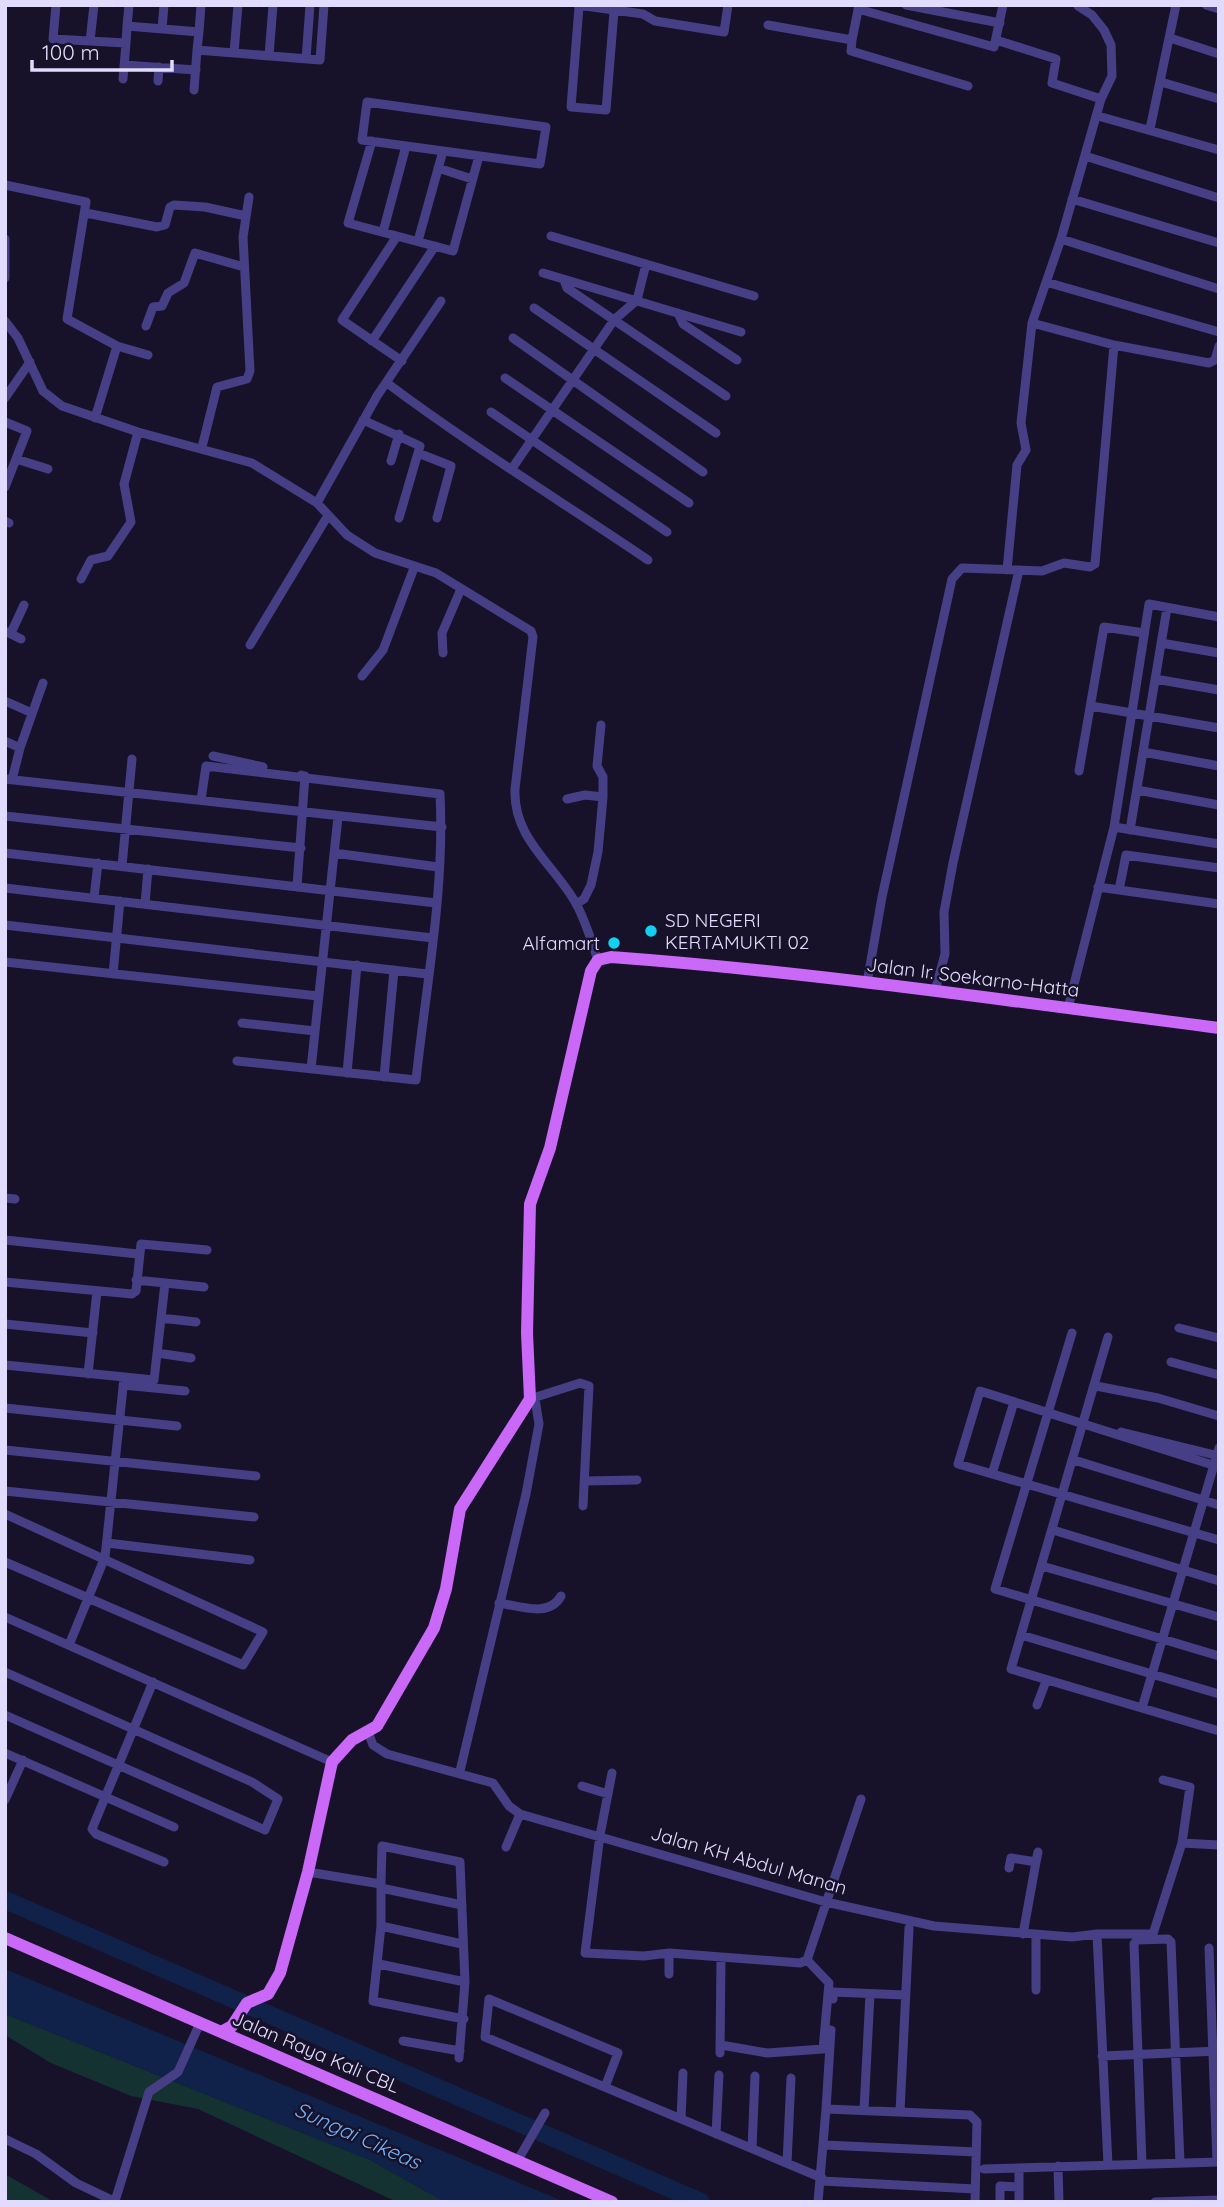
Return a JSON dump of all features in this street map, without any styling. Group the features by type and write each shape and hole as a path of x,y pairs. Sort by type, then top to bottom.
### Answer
{"main road":[{"name":"Jalan Ir. Soekarno-Hatta","path":"598,960 611,957 707,965 935,990 1219,1028"},
{"path":"221,2032 232,2026 247,2003 268,1994 280,1973 308,1872 332,1762 352,1740 377,1726 438,1619 463,1502 532,1394 527,1333 530,1204 550,1148 591,971 598,960"},
{"name":"Jalan Raya Kali CBL","path":"5,1938 197,2025 221,2032 612,2202"}],"street":[{"path":"56,5 53,39 125,43"},
{"path":"90,41 94,5"},
{"path":"122,79 129,5"},
{"path":"162,29 164,5"},
{"path":"194,90 201,5"},
{"path":"234,53 237,5"},
{"path":"269,56 273,5"},
{"path":"306,59 310,5"},
{"path":"197,50 320,60 324,5"},
{"path":"614,11 606,110 571,107 579,6 614,11 643,10 655,21 724,32 728,5"},
{"path":"906,5 1000,23"},
{"path":"968,86 851,51 859,7 994,47 1003,5"},
{"path":"1150,129 1176,5"},
{"path":"1206,5 1219,9"},
{"path":"1007,570 1017,466 1026,450 1021,423 1032,323 1098,116 1101,99 1112,75 1111,45 1104,30 1092,15 1078,6"},
{"path":"768,25 852,40"},
{"path":"127,26 199,32"},
{"path":"1170,38 1219,54"},
{"path":"996,40 1056,59 1052,83 1101,99"},
{"path":"124,65 196,70"},
{"path":"158,81 159,67"},
{"path":"1161,82 1219,99"},
{"path":"367,102 546,127 540,164 406,146 362,139 367,102"},
{"path":"1098,116 1219,150"},
{"path":"372,141 348,223 453,251 479,156"},
{"path":"383,232 406,146"},
{"path":"418,241 443,151"},
{"path":"1085,156 1219,198"},
{"path":"438,168 472,179"},
{"path":"5,185 82,199 86,202 68,321 117,346 148,355"},
{"path":"202,447 217,387 249,377 244,267 249,197"},
{"path":"1072,199 1219,243"},
{"path":"86,213 157,228 165,225 170,207 174,205 246,216"},
{"path":"397,236 342,317 402,361"},
{"path":"551,236 754,296"},
{"path":"5,239 5,278"},
{"path":"1060,239 1219,289"},
{"path":"372,341 435,246"},
{"path":"146,326 153,307 162,306 168,293 184,283 195,253 244,267"},
{"path":"513,467 614,320 637,300 646,264"},
{"path":"543,273 741,332"},
{"path":"564,280 567,288 726,396"},
{"path":"1046,282 1219,332"},
{"path":"317,503 363,420 441,301"},
{"path":"534,308 716,433"},
{"path":"678,313 683,324 737,360"},
{"path":"5,321 30,362 38,383 50,398 95,418 138,432 202,447 252,463 317,503 327,517 375,553 414,568 436,573 518,620 533,633 519,737 516,812 523,832 576,904 598,960"},
{"path":"1032,323 1114,345 1209,363 1214,360 1219,346"},
{"path":"513,338 703,472"},
{"path":"867,983 881,897 952,579 962,568 1042,571 1064,563 1087,567 1095,564 1114,345"},
{"path":"95,418 117,346"},
{"path":"5,398 30,362"},
{"path":"505,378 689,503"},
{"path":"387,383 448,429 513,467 648,560"},
{"path":"491,412 667,532"},
{"path":"363,420 399,434 420,446 399,518"},
{"path":"5,422 27,431 5,487"},
{"path":"81,579 91,561 108,556 130,526 132,519 124,494 124,484 138,432"},
{"path":"391,461 399,434"},
{"path":"418,453 451,466 437,517"},
{"path":"16,458 48,470"},
{"path":"250,645 327,517"},
{"path":"362,676 383,650 414,568"},
{"path":"935,990 945,954 944,912 951,874 1018,570"},
{"path":"443,653 442,633 461,589"},
{"path":"1068,1008 1114,827 1149,604 1219,617"},
{"path":"21,639 8,632 24,605"},
{"path":"1130,830 1167,608"},
{"path":"1079,771 1104,626 1144,633"},
{"path":"1161,643 1219,653"},
{"path":"1155,679 1219,690"},
{"path":"43,683 9,780 442,827"},
{"path":"5,701 32,713"},
{"path":"1091,706 1219,728"},
{"path":"576,904 584,899 592,885 603,797 603,777 597,766 601,725"},
{"path":"5,741 20,748"},
{"path":"1143,752 1219,766"},
{"path":"213,756 304,776"},
{"path":"122,866 132,759"},
{"path":"201,800 206,766 440,794 442,827 436,903 416,1080 237,1061"},
{"path":"297,886 304,776"},
{"path":"1137,790 1219,805"},
{"path":"567,799 585,795 603,797"},
{"path":"5,816 300,848"},
{"path":"311,1069 328,889 338,817"},
{"path":"1114,827 1219,844"},
{"path":"5,853 436,903"},
{"path":"334,853 438,867"},
{"path":"1119,890 1126,855 1219,868"},
{"path":"94,898 98,863"},
{"path":"145,904 148,869"},
{"path":"1098,887 1219,904"},
{"path":"5,888 325,923 433,938"},
{"path":"113,974 120,901"},
{"path":"5,925 321,960 427,975"},
{"path":"5,962 318,996"},
{"path":"347,1073 357,965"},
{"path":"384,1077 394,970"},
{"path":"242,1023 314,1031"},
{"path":"5,1240 138,1254"},
{"path":"5,1282 132,1294 135,1291 139,1245 208,1250"},
{"path":"136,1280 204,1287"},
{"path":"123,1381 153,1381 165,1283"},
{"path":"88,1374 97,1291"},
{"path":"161,1318 196,1322"},
{"path":"5,1324 93,1333"},
{"path":"1179,1328 1219,1338"},
{"path":"1072,1333 995,1589 1219,1656"},
{"path":"1108,1337 1085,1424 1011,1669 1219,1731"},
{"path":"157,1353 191,1358"},
{"path":"1171,1363 1219,1375"},
{"path":"5,1365 88,1374 185,1391"},
{"path":"69,1645 107,1543 123,1381"},
{"path":"460,1771 536,1443 539,1424 532,1394 580,1383 588,1384 583,1506"},
{"path":"1096,1386 1158,1398 1219,1416"},
{"path":"1216,1466 979,1391 958,1464 1219,1540"},
{"path":"992,1474 1014,1402"},
{"path":"5,1408 177,1426"},
{"path":"1085,1424 1218,1453 1142,1708"},
{"path":"5,1450 256,1476"},
{"path":"1074,1460 1219,1505"},
{"path":"585,1481 637,1480"},
{"path":"5,1491 254,1517"},
{"path":"5,1514 263,1632 243,1665 5,1562"},
{"path":"1053,1530 1219,1581"},
{"path":"107,1543 250,1560"},
{"path":"1042,1566 1219,1618"},
{"path":"499,1603 547,1609 557,1604 561,1596"},
{"path":"5,1617 332,1762"},
{"path":"1021,1635 1219,1694"},
{"path":"5,1672 251,1782 278,1799 265,1830 5,1715"},
{"path":"1037,1704 1046,1681"},
{"path":"153,1682 92,1827 93,1833 164,1862"},
{"path":"364,1734 373,1745 387,1754 460,1771 493,1783 509,1806 520,1814 506,1847"},
{"path":"5,1753 174,1827"},
{"path":"6,1797 23,1760"},
{"path":"612,1773 600,1835 585,1953 643,1956 669,1953 807,1961 829,1983 822,2049 767,2053 720,2049 721,1958"},
{"path":"1163,1780 1191,1787 1182,1843 1219,1845"},
{"path":"582,1786 608,1794"},
{"path":"807,1961 861,1799"},
{"name":"Jalan KH Abdul Manan","path":"520,1814 826,1902 934,1926 1036,1936 1153,1934 1182,1843"},
{"path":"403,2041 460,2055 464,2019 465,1982 460,1862 382,1846 379,1965 373,2001 464,2019"},
{"path":"1023,1934 1038,1852"},
{"path":"1009,1868 1011,1858 1036,1862"},
{"path":"308,1872 462,1905"},
{"path":"381,1926 462,1944"},
{"path":"900,2112 909,1928"},
{"path":"1097,1934 1108,2165"},
{"path":"1036,1936 1036,1990"},
{"path":"1142,2164 1134,1944 1137,1940 1168,1939 1180,2163"},
{"path":"984,2169 1218,2162 1214,1978 1209,1948"},
{"path":"669,1953 669,1974"},
{"path":"379,1965 465,1982"},
{"path":"818,2202 825,2145 833,1992 905,1995"},
{"path":"864,2110 870,1994"},
{"path":"605,2087 618,2053 488,1999 485,2037 822,2180 975,2189"},
{"path":"5,2139 36,2154 76,2183 116,2201 149,2092 178,2072 197,2025"},
{"path":"1102,2056 1215,2051"},
{"path":"681,2119 683,2073"},
{"path":"716,2134 719,2075"},
{"path":"751,2148 755,2076"},
{"path":"787,2163 791,2078"},
{"path":"826,2109 970,2115 977,2122 975,2202"},
{"path":"518,2160 545,2113"},
{"path":"825,2145 976,2152"},
{"path":"1058,2166 1059,2202"},
{"path":"1019,2168 1019,2202"},
{"path":"1000,2202 1000,2186 1019,2187"},
{"path":"1155,2202 1219,2200"}],"green space":[{"path":"5,2014 370,2160 445,2202 397,2202 198,2109 131,2096 51,2063 5,2035"},
{"path":"5,2175 10,2177 54,2202 5,2202"}],"water":[{"name":"Sungai Cikeas","path":"5,1969 565,2202 445,2202 370,2160 5,2014"}],"waterway":[{"path":"5,1900 701,2202"}],"place":[{"name":"SD NEGERI KERTAMUKTI 02","path":"651,931"},
{"name":"Alfamart","path":"614,943"}]}
